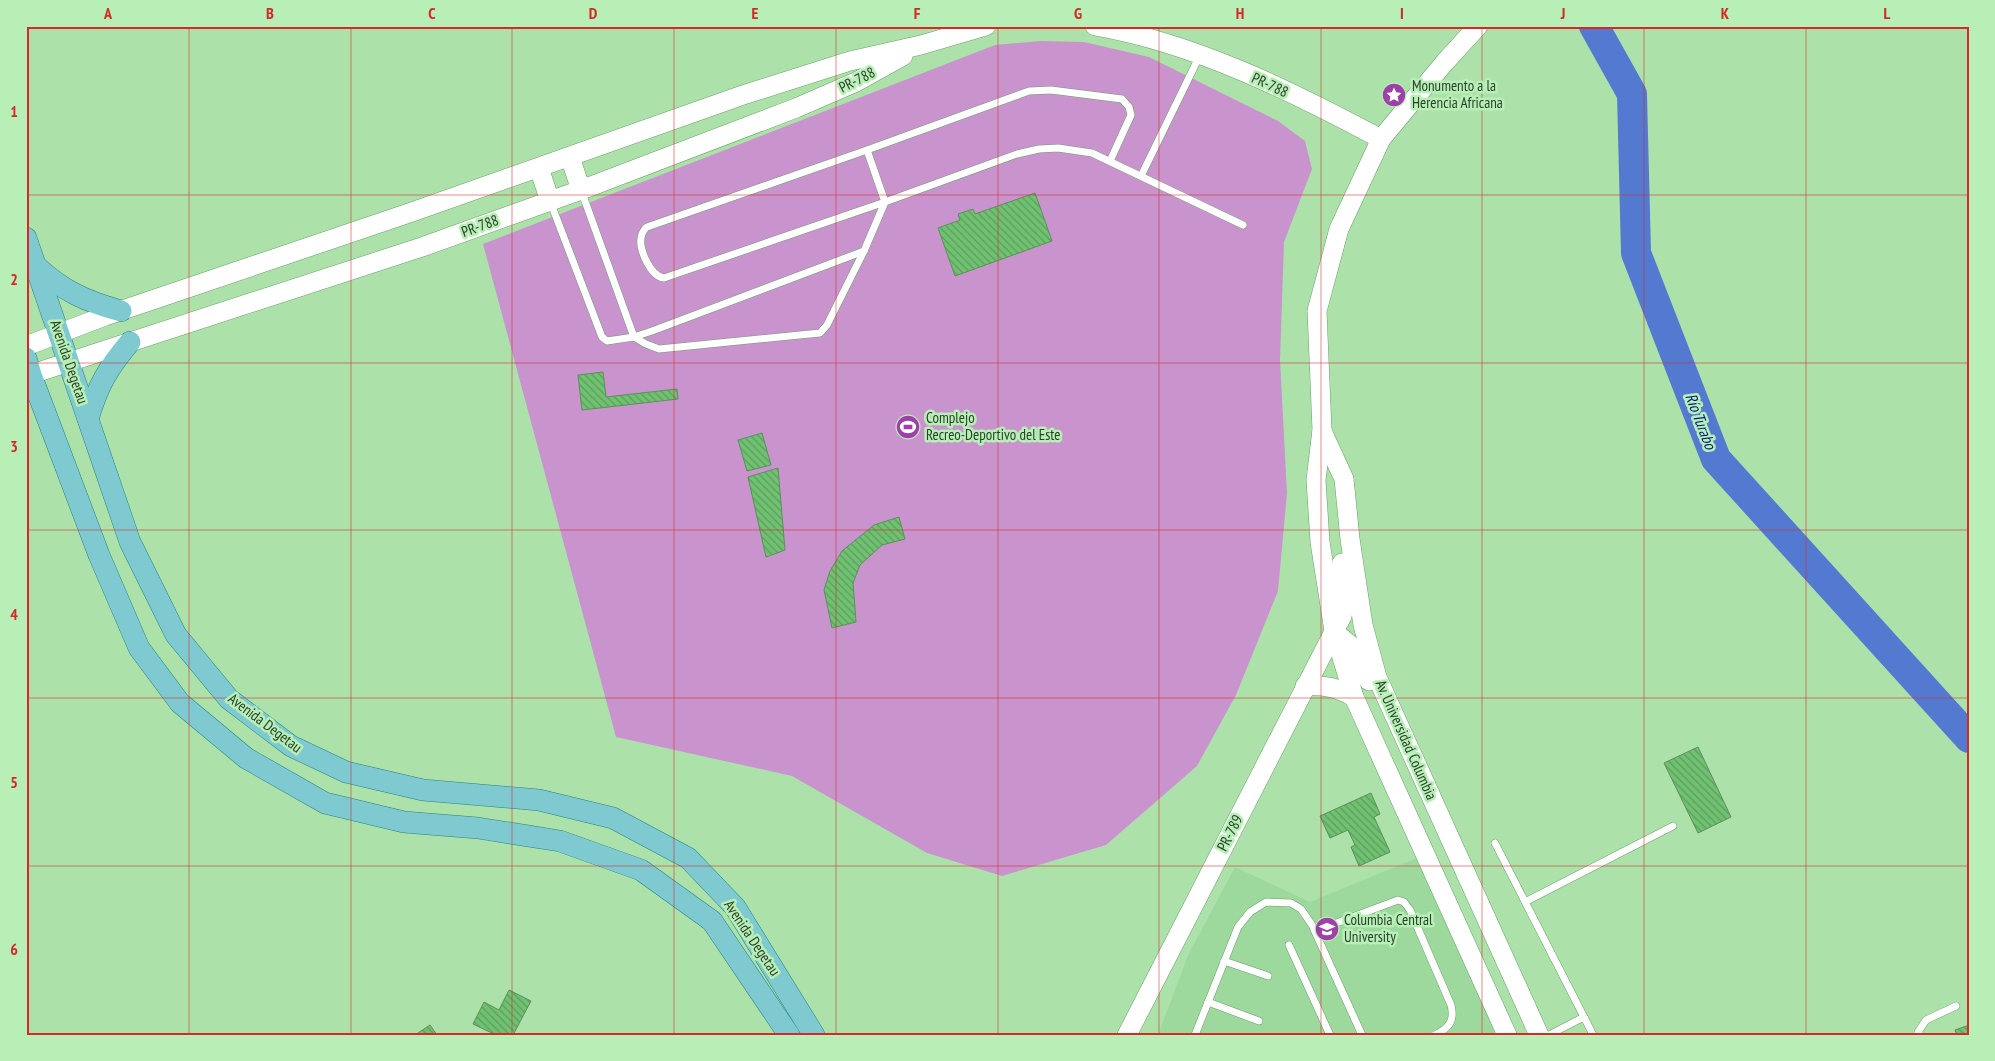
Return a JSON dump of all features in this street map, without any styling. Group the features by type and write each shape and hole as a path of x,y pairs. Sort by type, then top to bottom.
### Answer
{"main road":[{"name":"Avenida Degetau","path":"26,238 130,542 176,635 229,699 291,746 346,772 423,790 539,800 613,818 688,858 735,907 814,1035"},
{"path":"36,265 62,287 100,305 121,311"},
{"path":"88,419 95,395 104,375 130,342"},
{"name":"Avenida Degetau","path":"28,370 99,555 139,648 180,703 246,758 324,803 404,822 478,828 560,841 641,870 712,922 789,1035"},
{"path":"26,411 45,425 53,434"}],"street":[{"name":"PR-788","path":"26,346 121,311 539,168 743,95 841,64 922,45 986,26"},
{"name":"PR-788","path":"1095,26 1144,36 1200,55 1294,96 1382,139"},
{"name":"Av. Universidad Columbia","path":"1478,26 1445,62 1382,139 1339,229 1317,311 1322,430 1316,480 1320,542 1334,631 1354,697 1506,1035"},
{"name":"PR-788","path":"28,370 69,363 422,247 581,190 796,108 856,82 922,45"},
{"path":"570,157 581,190"},
{"path":"539,168 550,201"},
{"name":"Av. Universidad Columbia","path":"1322,430 1344,479 1350,539 1363,625 1377,677 1539,1035"},
{"name":"PR-789","path":"1127,1035 1342,616 1345,602 1342,547 1348,514"},
{"path":"1334,631 1349,644 1358,659 1416,788 1438,822 1445,827"},
{"path":"1305,686 1323,685 1342,690 1354,697"}],"lane":[{"path":"1141,176 1200,55"},
{"path":"1110,161 1131,115 1129,107 1122,99 1051,90 1029,92 646,227 642,233 641,244 650,268 659,277 664,278 885,202 1017,154 1039,149 1058,148 1092,152 1110,161 1243,226"},
{"path":"581,190 634,337 659,349 820,333 827,326 864,252 885,202 867,150"},
{"path":"550,201 602,337 607,341 634,337 864,252"},
{"path":"1526,902 1673,826"},
{"path":"1495,843 1593,1035"},
{"path":"1315,931 1398,900 1404,902 1410,910 1453,1013 1451,1022 1446,1030 1435,1035"},
{"path":"1195,1035 1238,927 1250,912 1266,902 1276,901 1291,903 1301,909 1315,931 1362,1035"},
{"path":"1289,946 1330,1035"},
{"path":"1224,961 1268,976"},
{"path":"1208,1002 1259,1021"},
{"path":"1920,1035 1918,1032 1926,1020 1956,1006"},
{"path":"1549,1035 1584,1017"}],"shaded area":[{"name":"Complejo Recreo-Deportivo del Este","path":"1040,41 1084,42 1149,57 1278,121 1305,141 1312,169 1284,242 1280,360 1287,493 1278,591 1236,695 1197,766 1106,845 1002,876 927,853 792,776 616,737 483,244 995,45"},
{"name":"Columbia Central University","path":"1419,857 1501,1035 1158,1035 1188,955 1235,867 1310,902"}],"building":[{"path":"1035,193 1052,241 955,276 938,228 960,220 958,214 973,209 975,214"},
{"path":"603,372 606,397 677,389 678,399 582,410 578,375"},
{"path":"762,433 771,465 747,471 738,440"},
{"path":"778,468 785,550 766,557 748,477"},
{"path":"899,517 905,539 882,545 860,565 853,583 856,622 832,628 824,590 830,571 842,551 874,525"},
{"path":"1698,747 1731,817 1698,833 1664,763"},
{"path":"1371,793 1380,814 1374,817 1390,852 1359,866 1351,847 1355,845 1348,830 1330,838 1320,816"},
{"path":"509,990 531,1001 513,1035 496,1035 473,1024 484,1002 499,1010"},
{"path":"430,1025 437,1035 415,1035"},
{"path":"1969,1025 1969,1035 1957,1035 1955,1030"}],"waterway":[{"name":"Río Turabo","path":"1594,26 1632,94 1636,253 1716,459 1969,738"}],"place":[{"name":"Monumento a la Herencia Africana","path":"1394,95"},
{"name":"Complejo Recreo-Deportivo del Este","path":"908,427"},
{"name":"Columbia Central University","path":"1327,929"}]}
